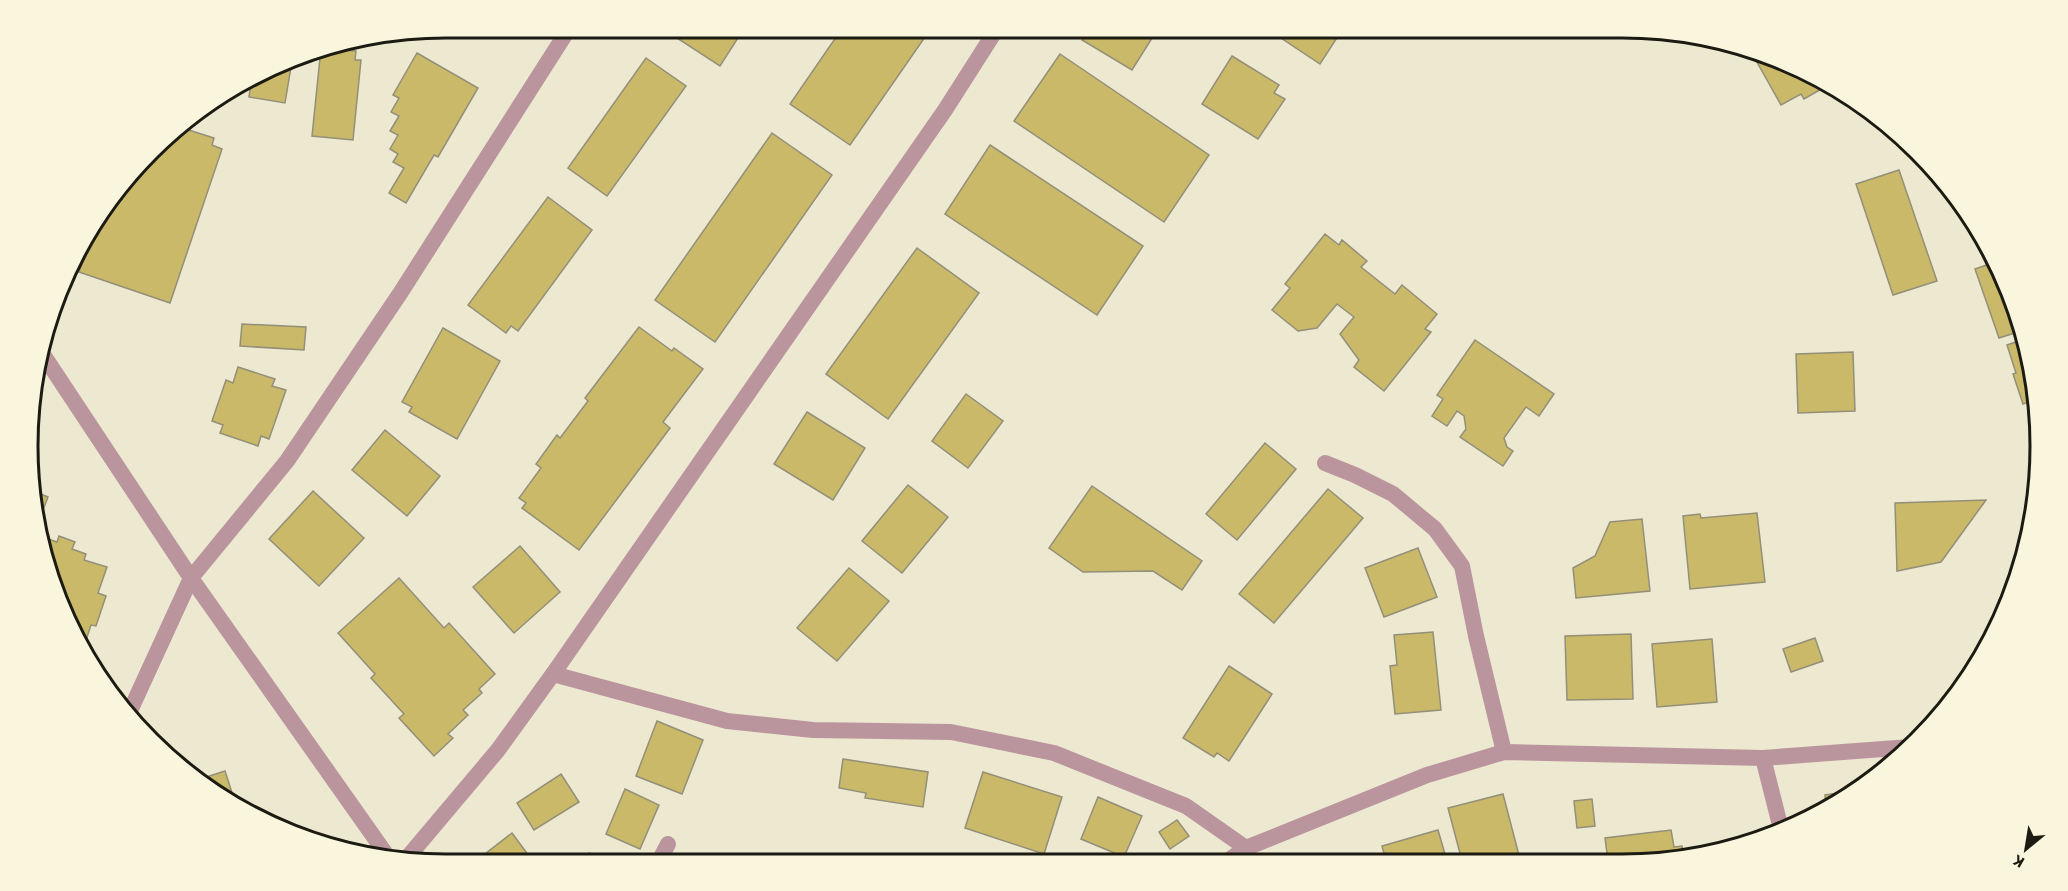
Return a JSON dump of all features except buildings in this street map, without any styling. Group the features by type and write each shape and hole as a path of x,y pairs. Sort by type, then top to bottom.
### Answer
{"street":[{"path":"132,706 191,578 286,461 401,292 563,38"},
{"path":"412,852 498,750 553,674 932,129 991,38"},
{"path":"46,360 191,578 382,848"},
{"path":"1325,463 1393,494 1435,529 1462,566 1504,752"},
{"path":"553,674 727,721 813,730 951,732 1054,753 1186,806 1246,848"},
{"path":"1237,854 1246,848 1427,775 1504,752 1763,758 1896,748"},
{"path":"1763,758 1779,822"},
{"path":"663,854 668,844"}]}
